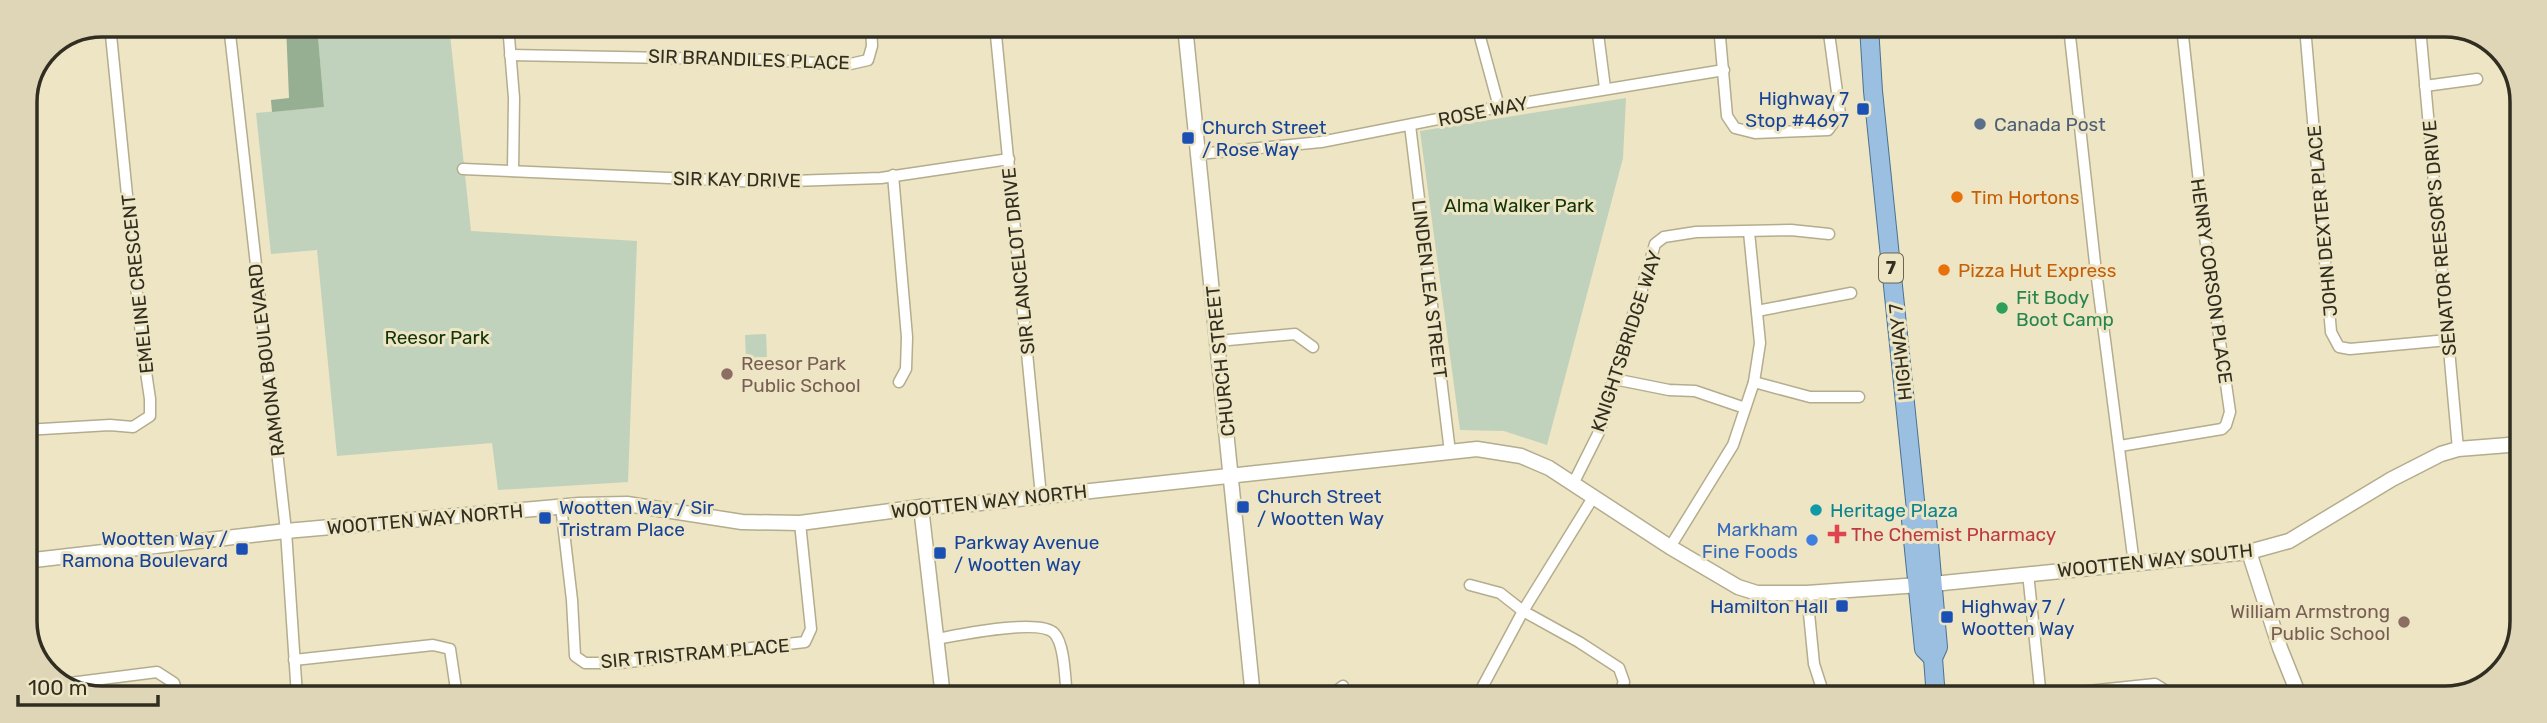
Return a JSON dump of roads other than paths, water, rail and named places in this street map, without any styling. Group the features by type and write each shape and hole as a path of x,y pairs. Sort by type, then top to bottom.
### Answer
{"main road":[{"name":"HIGHWAY 7","path":"1870,37 1916,510 1927,519 1925,585 1938,647 1933,658 1936,686"}],"street":[{"name":"EMELINE CRESCENT","path":"37,429 110,425 133,427 150,415 111,37"},
{"name":"RAMONA BOULEVARD","path":"230,37 286,531 296,686"},
{"path":"509,37 514,98 513,171"},
{"name":"SIR BRANDILES PLACE","path":"510,55 722,58 846,65 868,60 872,37"},
{"name":"SIR LANCELOT DRIVE","path":"996,37 1041,496"},
{"name":"CHURCH STREET","path":"1186,37 1252,686"},
{"path":"1480,37 1499,107"},
{"path":"1598,37 1605,88"},
{"path":"1720,37 1727,116 1735,128 1755,133 1828,131 1840,114 1830,37"},
{"path":"2070,37 2097,277 2134,564"},
{"name":"HENRY CORSON PLACE","path":"2120,446 2222,429 2230,412 2205,237 2183,37"},
{"name":"JOHN DEXTER PLACE","path":"2306,37 2331,332 2339,346 2350,349 2448,340"},
{"name":"SENATOR REESOR'S DRIVE","path":"2421,37 2458,449"},
{"name":"ROSE WAY","path":"1199,154 1321,142 1605,88 1724,70"},
{"path":"2425,86 2477,79"},
{"name":"LINDEN LEA STREET","path":"1410,125 1450,452"},
{"name":"SIR KAY DRIVE","path":"463,169 761,183 881,178 1009,159"},
{"path":"893,176 907,337 906,369 899,382"},
{"name":"KNIGHTSBRIDGE WAY","path":"1573,484 1600,430 1624,339 1655,244 1664,237 1696,232 1791,230 1829,234"},
{"path":"1670,547 1733,445 1754,382 1760,343 1749,232"},
{"path":"1756,311 1851,293"},
{"path":"1218,341 1295,334 1313,347"},
{"path":"1614,379 1669,390 1695,391 1745,408"},
{"path":"1754,382 1810,397 1859,397"},
{"name":"WOOTTEN WAY SOUTH","path":"1925,585 2249,552 2289,541 2410,468 2441,454 2458,449 2510,445"},
{"name":"WOOTTEN WAY NORTH","path":"37,560 286,531 561,506 627,504 742,522 800,523 921,507 971,505 1477,449 1521,456 1549,468 1670,547 1738,587 1775,595 1925,585"},
{"path":"1483,686 1522,611 1594,496"},
{"name":"SIR TRISTRAM PLACE","path":"561,506 572,600 575,656 585,663 619,663 805,642 811,629 800,523"},
{"path":"921,507 942,686"},
{"path":"2249,552 2295,686"},
{"path":"2028,573 2040,686"},
{"path":"1470,585 1500,593 1522,611 1579,642 1619,668 1624,682 1622,686"},
{"path":"1807,593 1814,664 1821,686"},
{"path":"936,639 1031,625 1047,629 1055,634 1061,646 1066,686"},
{"path":"294,660 433,645 450,649 456,686"},
{"path":"79,682 156,672 175,686"},
{"path":"2137,686 2158,686"}],"place":[{"name":"Highway 7 Stop #4697","path":"1863,109"},
{"name":"Canada Post","path":"1980,124"},
{"name":"Church Street / Rose Way","path":"1188,138"},
{"name":"Tim Hortons","path":"1957,197"},
{"name":"Pizza Hut Express","path":"1944,270"},
{"name":"Fit Body Boot Camp","path":"2002,308"},
{"name":"Reesor Park Public School","path":"727,374"},
{"name":"Church Street / Wootten Way","path":"1243,507"},
{"name":"Heritage Plaza","path":"1816,510"},
{"name":"Wootten Way / Sir Tristram Place","path":"545,518"},
{"name":"The Chemist Pharmacy","path":"1837,534"},
{"name":"Markham Fine Foods","path":"1812,540"},
{"name":"Wootten Way / Ramona Boulevard","path":"242,549"},
{"name":"Parkway Avenue / Wootten Way","path":"940,553"},
{"name":"Hamilton Hall","path":"1842,606"},
{"name":"Highway 7 / Wootten Way","path":"1947,617"},
{"name":"William Armstrong Public School","path":"2404,622"}],"park label":[{"name":"Alma Walker Park","path":"1519,205"},
{"name":"Reesor Park","path":"437,337"}]}
